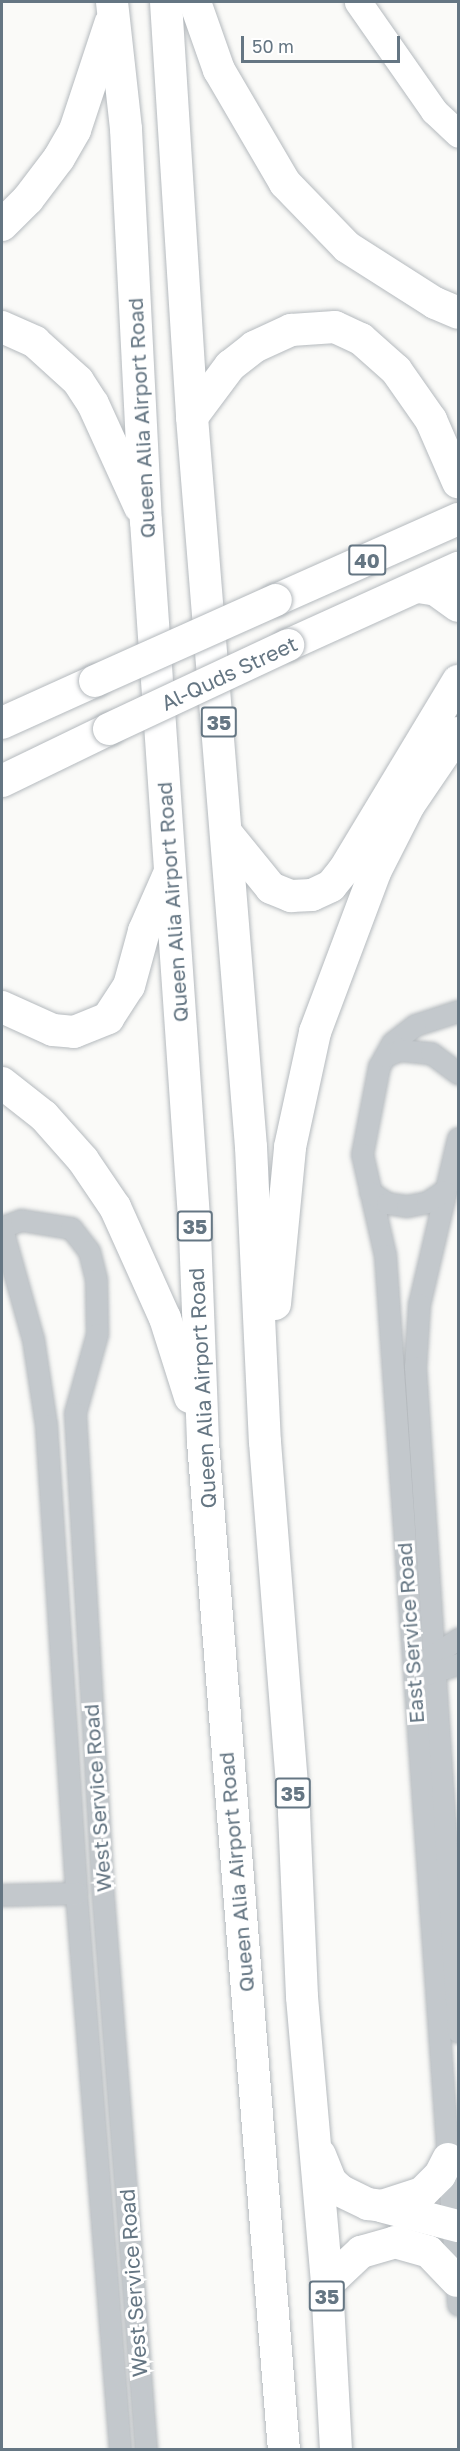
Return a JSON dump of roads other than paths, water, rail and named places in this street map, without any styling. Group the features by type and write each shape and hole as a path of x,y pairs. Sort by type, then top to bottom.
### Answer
{"highway":[{"name":"35","path":"166,2 192,417 228,835 253,1191 265,1442 294,1813 302,1998 327,2284 336,2450"},
{"path":"195,2 219,70 285,183 347,247 435,303 459,313"},
{"path":"2,225 28,199 59,159 75,130 112,8"},
{"name":"Queen Alia Airport Road","path":"112,8 126,129 146,521 195,1233 203,1442 284,2450"},
{"path":"192,417 230,366 254,347 291,330 310,325 335,327 361,339 396,370 430,420 459,482"},
{"path":"2,327 35,342 78,381 93,404 146,521"},
{"name":"40","path":"2,723 276,600 454,514"},
{"name":"Al-Quds Street","path":"4,786 109,729 459,568"},
{"path":"418,587 436,590 459,606"},
{"path":"228,835 271,888 291,896 312,895 330,886 344,870 459,681"},
{"path":"265,1442 290,1147 315,1032 375,872 409,805 459,733"},
{"path":"2,1007 53,1030 74,1032 108,1018 129,986 144,931 170,871"},
{"path":"2,1083 44,1116 83,1160 115,1207 165,1318 203,1442"},
{"path":"315,2143 331,2182 354,2199 456,2226"},
{"path":"382,2206 422,2193 440,2175 448,2159"},
{"path":"327,2284 361,2252 395,2242 429,2252 458,2293"}],"main road":[{"path":"358,2 434,111 459,133"}],"street":[{"name":"East Service Road","path":"458,2293 456,2226 448,2159 412,1678 386,1255 381,1223 370,1192 362,1154 377,1073 392,1043 415,1025 459,1011"},
{"path":"385,1056 400,1050 431,1053 459,1073"},
{"name":"East Service Road","path":"459,1138 444,1191 416,1331 416,1395 459,2032"},
{"path":"370,1192 387,1203 407,1206 427,1202 444,1191"},
{"name":"West Service Road","path":"120,2450 76,1893 60,1589 39,1367 24,1301 2,1228 21,1220 71,1228 85,1245 94,1265 97,1334 75,1413 102,1886 146,2450"},
{"path":"60,1589 84,1583"},
{"path":"412,1678 435,1662 459,1639"},
{"path":"435,1662 459,1664"},
{"path":"2,1895 76,1893"}]}
